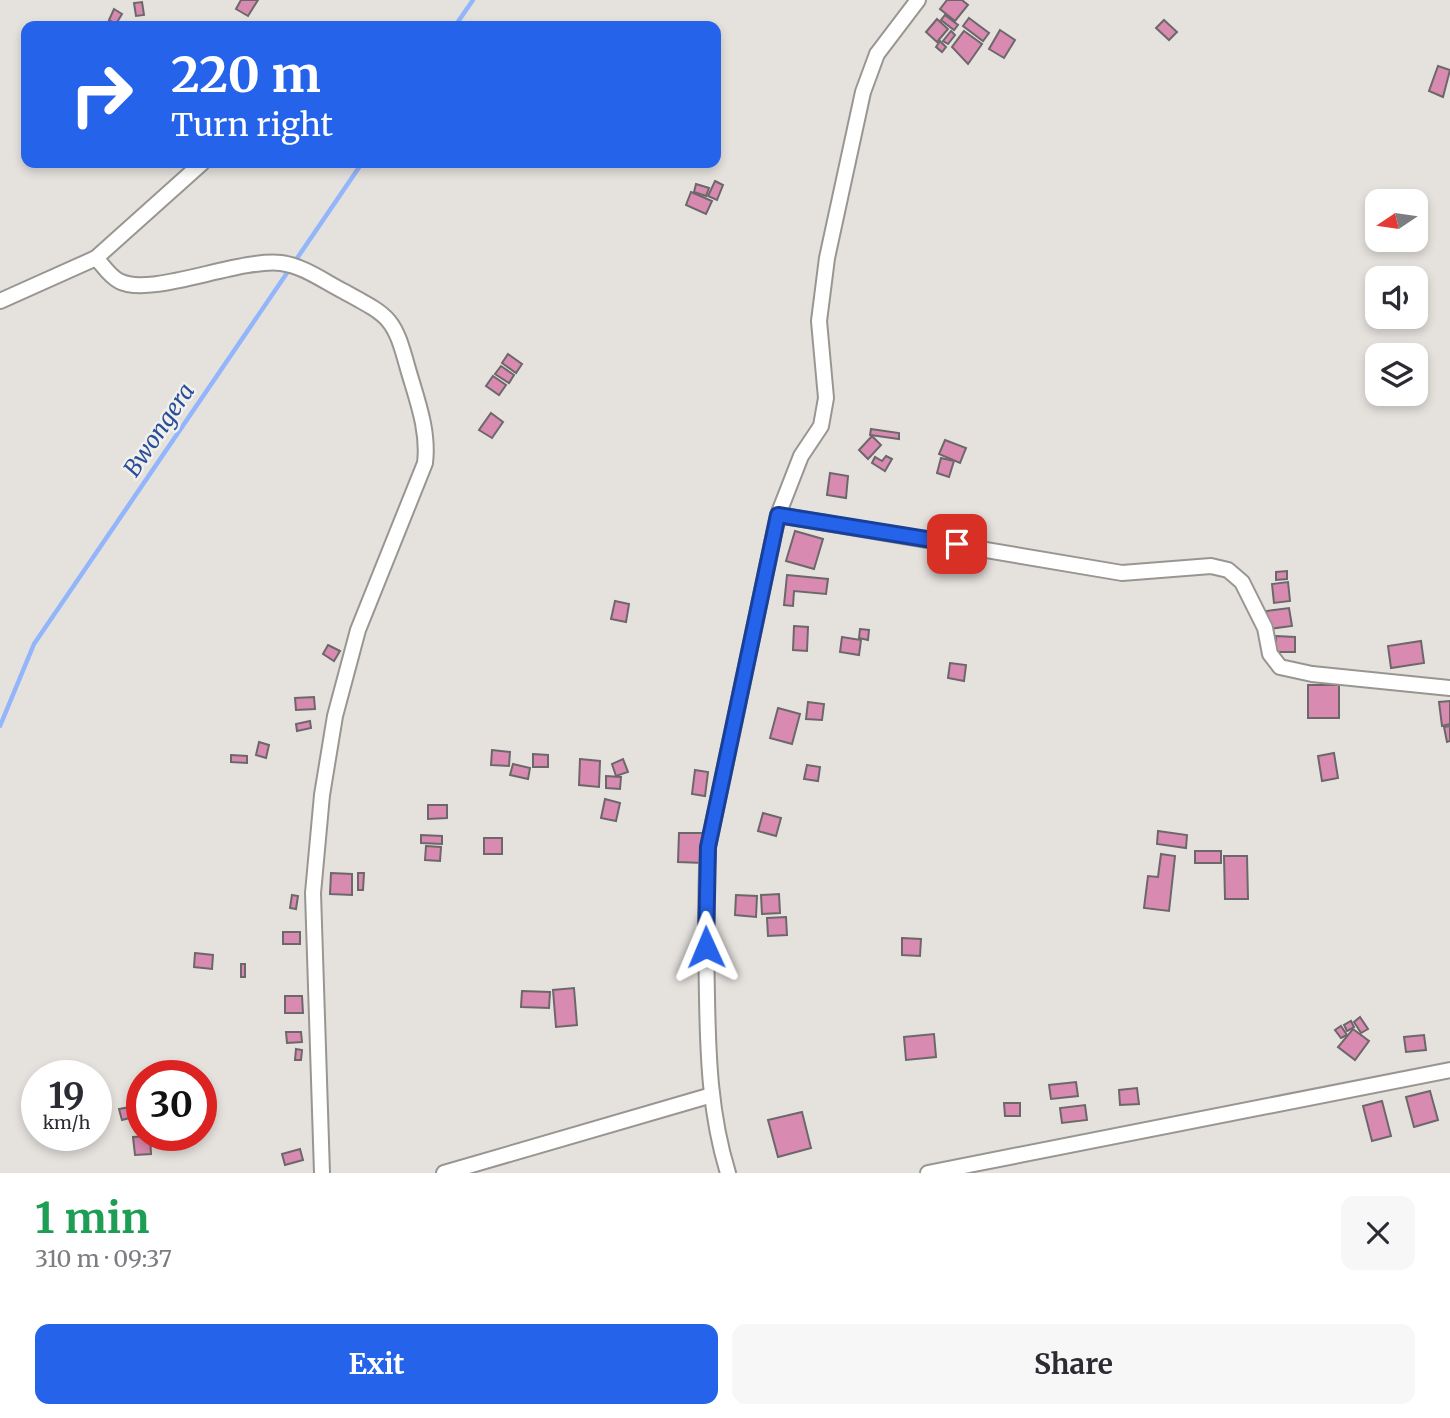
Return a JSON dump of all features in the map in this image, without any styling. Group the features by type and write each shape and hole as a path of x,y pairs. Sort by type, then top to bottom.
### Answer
{"street":[{"path":"728,1173 717,1139 712,1095 705,902 708,847 778,515 801,456 821,426 826,398 819,321 827,258 863,92 877,54 918,0"},
{"path":"0,300 96,258 196,168"},
{"path":"96,258 119,281 131,285 184,279 236,265 261,262 285,264 309,272 386,316 396,328 421,415 427,444 425,463 358,630 335,716 322,795 313,893 322,1173"},
{"path":"778,515 1122,573 1210,566 1228,570 1242,582 1265,628 1270,654 1280,667 1312,674 1450,688"},
{"path":"928,1173 976,1168 1450,1070"},
{"path":"444,1173 712,1095"}],"building":[{"path":"241,0 258,0 248,16 236,9"},
{"path":"947,0 962,0 968,5 955,21 940,9"},
{"path":"142,2 144,15 136,16 134,3"},
{"path":"114,9 122,14 118,21 109,20"},
{"path":"945,15 958,25 954,30 941,20"},
{"path":"969,18 989,33 983,41 963,26"},
{"path":"937,19 948,29 937,42 926,32"},
{"path":"1164,20 1177,32 1169,40 1156,28"},
{"path":"1000,30 1015,40 1004,58 989,49"},
{"path":"951,31 955,35 948,44 943,41"},
{"path":"964,31 982,44 968,64 952,47"},
{"path":"940,41 946,47 942,52 936,47"},
{"path":"1438,66 1450,70 1443,97 1429,91"},
{"path":"715,181 723,185 717,200 708,196"},
{"path":"696,184 709,188 706,196 694,192"},
{"path":"691,192 712,201 706,214 686,205"},
{"path":"508,354 522,364 516,373 502,363"},
{"path":"501,366 514,375 509,383 495,374"},
{"path":"493,376 506,385 499,395 486,386"},
{"path":"491,413 503,422 492,438 479,430"},
{"path":"871,429 899,433 899,439 870,435"},
{"path":"872,436 881,445 868,459 859,450"},
{"path":"945,440 966,448 960,463 939,454"},
{"path":"886,456 892,459 885,471 872,463 875,457 882,461"},
{"path":"941,458 954,461 949,477 937,473"},
{"path":"830,473 848,476 846,498 827,495"},
{"path":"795,531 823,539 814,569 786,561"},
{"path":"1287,571 1287,579 1276,580 1276,572"},
{"path":"787,575 828,579 826,594 794,591 793,606 784,605"},
{"path":"1288,582 1290,601 1274,603 1272,584"},
{"path":"615,601 629,604 626,622 611,619"},
{"path":"1289,608 1292,626 1269,629 1266,611"},
{"path":"794,626 808,627 807,651 793,650"},
{"path":"860,629 869,630 868,640 859,638"},
{"path":"1276,636 1295,637 1295,652 1276,652"},
{"path":"842,637 861,640 859,655 840,652"},
{"path":"1421,641 1424,663 1391,668 1388,646"},
{"path":"328,645 340,651 334,661 323,654"},
{"path":"950,663 966,665 964,681 948,678"},
{"path":"1308,685 1339,685 1339,718 1308,718"},
{"path":"314,697 315,709 296,710 295,698"},
{"path":"1450,701 1450,724 1442,726 1439,702"},
{"path":"808,702 824,704 822,720 806,719"},
{"path":"778,708 800,714 792,744 770,738"},
{"path":"310,721 311,728 297,731 296,724"},
{"path":"1450,726 1450,741 1447,742 1444,727"},
{"path":"259,742 269,745 266,758 256,755"},
{"path":"492,750 510,752 509,766 491,765"},
{"path":"1334,753 1338,778 1322,781 1318,756"},
{"path":"533,754 548,755 548,767 533,767"},
{"path":"231,755 247,756 247,763 231,762"},
{"path":"580,759 600,761 599,787 579,785"},
{"path":"623,759 628,772 616,776 612,764"},
{"path":"513,764 530,768 528,779 510,775"},
{"path":"807,765 820,767 818,781 804,779"},
{"path":"695,770 708,772 705,796 692,794"},
{"path":"606,776 621,777 620,789 606,788"},
{"path":"605,799 620,803 616,821 601,818"},
{"path":"428,805 447,805 447,818 428,819"},
{"path":"763,813 781,818 776,836 758,831"},
{"path":"1158,831 1187,835 1186,848 1157,844"},
{"path":"679,833 704,833 703,863 678,862"},
{"path":"421,835 442,836 442,844 421,843"},
{"path":"484,838 502,838 502,854 484,854"},
{"path":"426,846 441,847 440,861 425,860"},
{"path":"1195,851 1221,851 1221,863 1195,863"},
{"path":"1161,854 1175,856 1169,911 1144,908 1148,876 1158,877"},
{"path":"1224,856 1247,856 1248,899 1225,899"},
{"path":"331,873 352,874 352,895 330,894"},
{"path":"358,873 364,873 363,890 358,890"},
{"path":"779,894 780,913 762,914 761,895"},
{"path":"292,895 298,896 296,909 290,908"},
{"path":"736,895 757,896 756,917 735,915"},
{"path":"786,917 787,935 768,936 767,918"},
{"path":"283,932 300,932 300,944 283,944"},
{"path":"902,938 921,939 920,956 902,955"},
{"path":"195,953 213,955 212,969 194,967"},
{"path":"241,964 245,964 245,977 241,977"},
{"path":"574,988 577,1025 556,1027 553,990"},
{"path":"522,991 550,992 549,1008 521,1007"},
{"path":"285,996 302,996 303,1013 285,1013"},
{"path":"1360,1017 1368,1029 1361,1033 1354,1022"},
{"path":"1351,1021 1354,1027 1347,1031 1344,1025"},
{"path":"1341,1026 1347,1035 1341,1038 1335,1030"},
{"path":"1353,1029 1369,1041 1355,1060 1338,1047"},
{"path":"286,1032 301,1032 302,1042 287,1043"},
{"path":"934,1034 936,1057 906,1060 904,1037"},
{"path":"1424,1035 1426,1050 1406,1052 1404,1037"},
{"path":"296,1049 302,1050 301,1060 295,1060"},
{"path":"1076,1082 1078,1096 1051,1099 1049,1085"},
{"path":"1137,1088 1139,1104 1120,1105 1119,1090"},
{"path":"1430,1091 1438,1120 1414,1127 1406,1097"},
{"path":"1382,1101 1391,1136 1372,1141 1363,1106"},
{"path":"1004,1103 1020,1103 1020,1116 1005,1116"},
{"path":"1085,1105 1087,1120 1062,1123 1060,1108"},
{"path":"126,1108 126,1119 122,1120 119,1109"},
{"path":"802,1112 811,1148 778,1157 768,1120"},
{"path":"300,1149 303,1160 285,1165 282,1154"},
{"path":"135,1151 151,1151 151,1154 135,1155"}],"waterway":[{"name":"Bwongera","path":"458,21 473,0"},
{"name":"Bwongera","path":"0,726 34,644 359,168"}],"route":[{"path":"706,947 708,847 778,515 957,544"}]}
